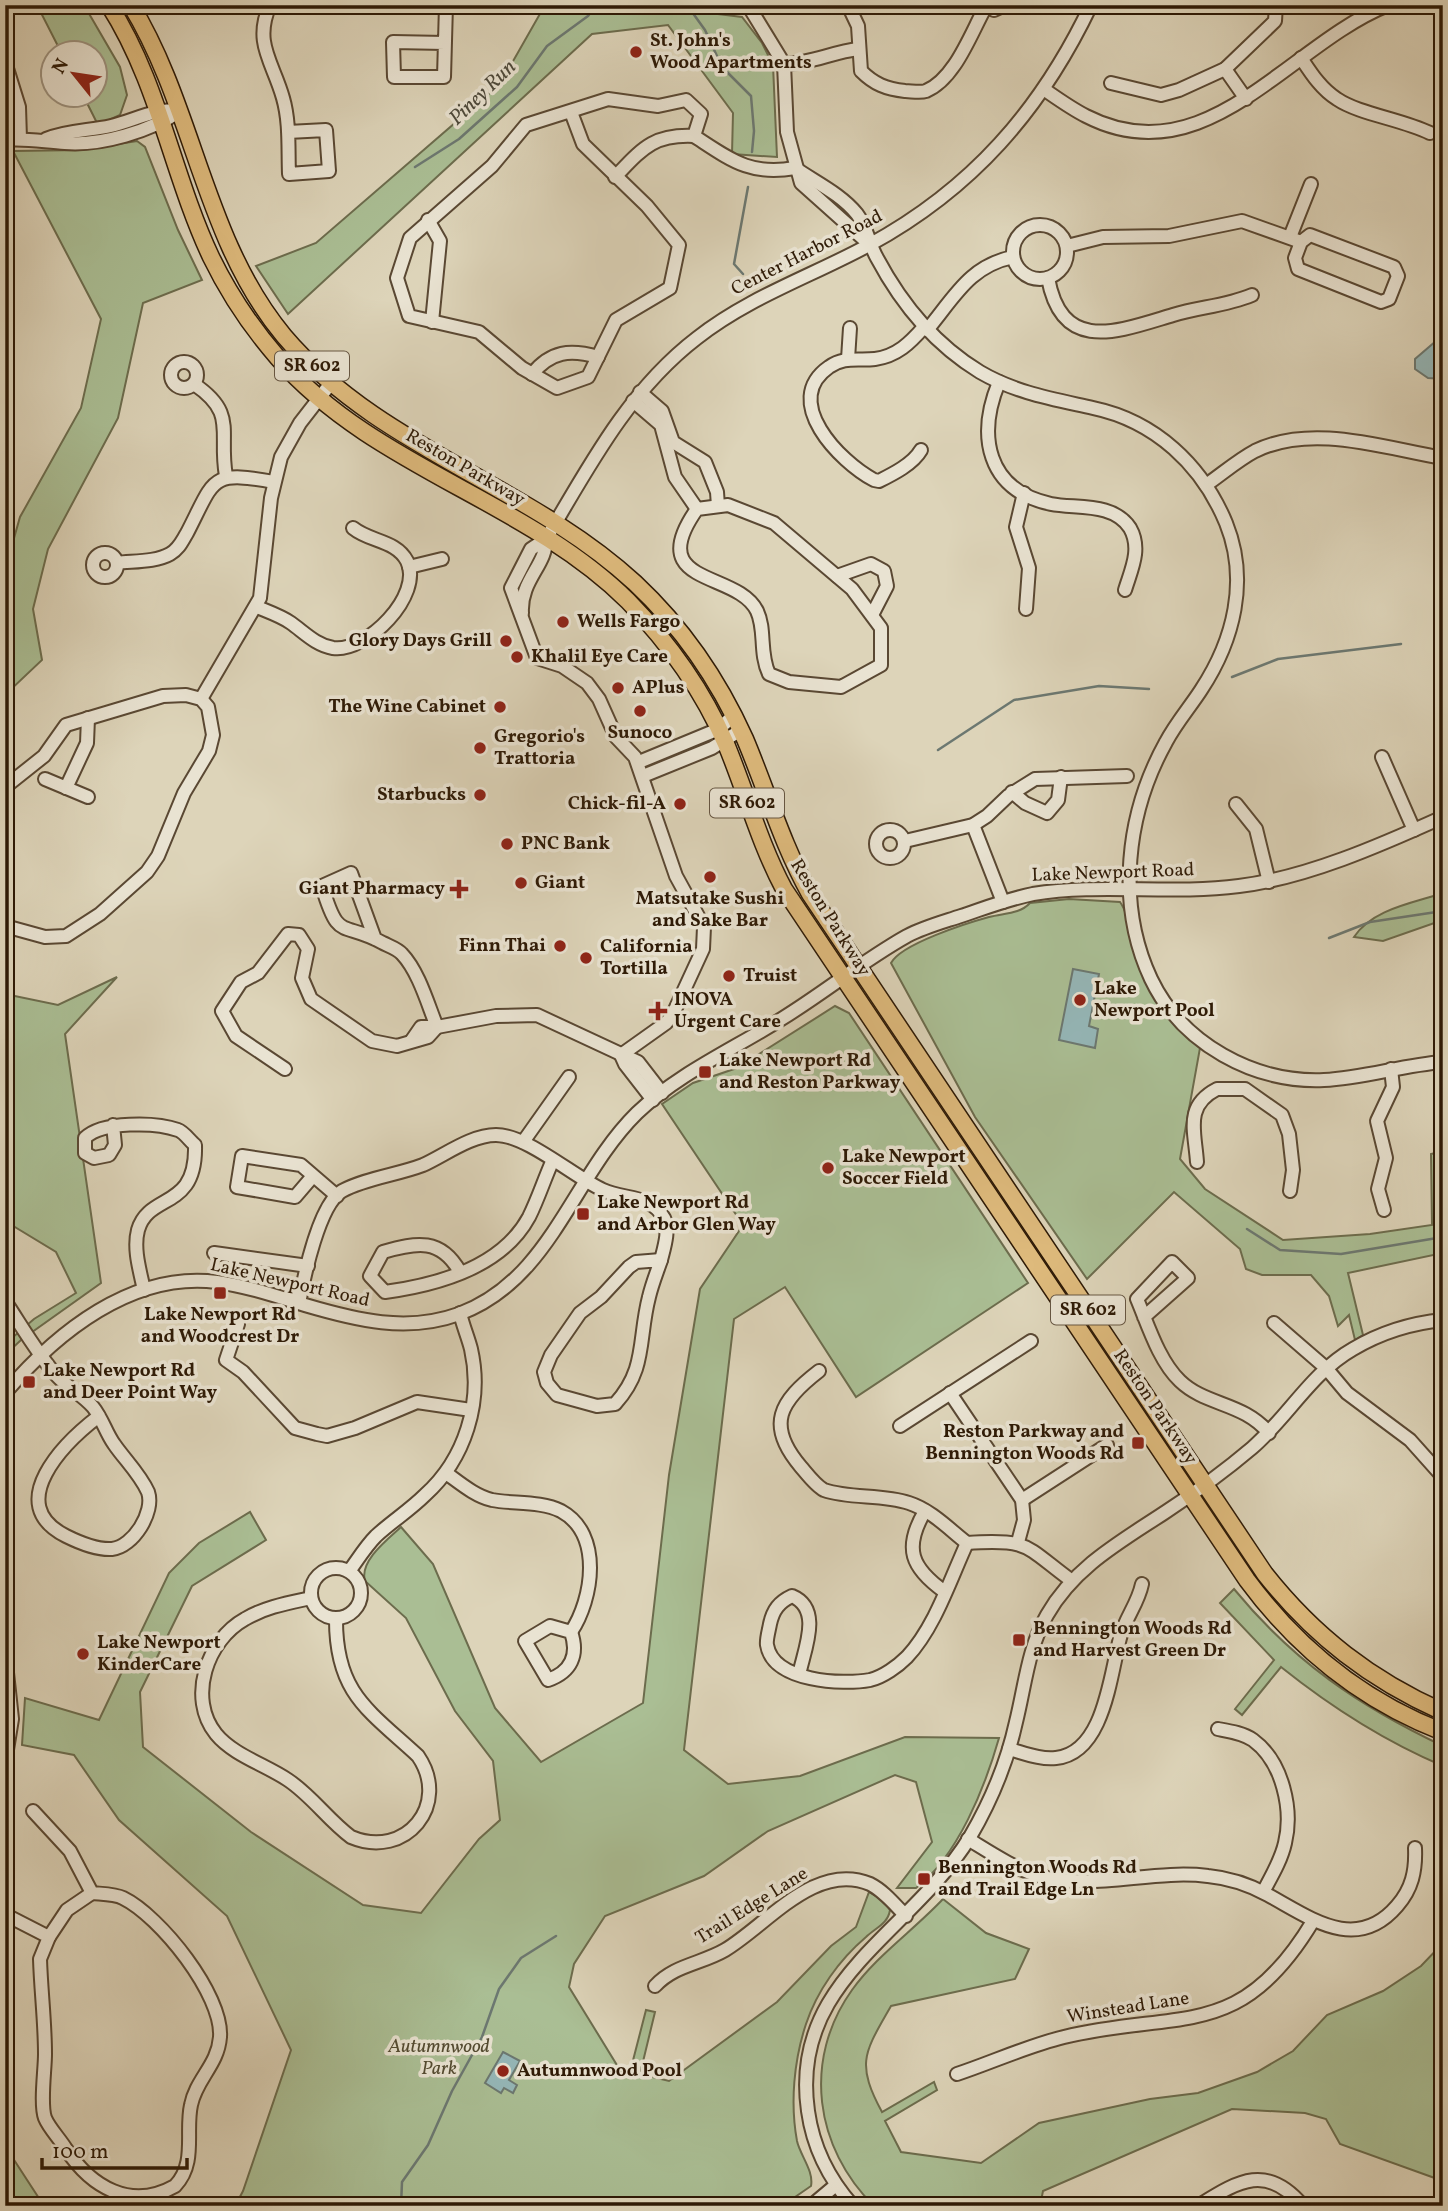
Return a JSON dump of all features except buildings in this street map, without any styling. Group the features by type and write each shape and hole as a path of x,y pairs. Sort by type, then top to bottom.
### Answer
{"main road":[{"name":"Reston Parkway","path":"109,5 142,64 197,223 226,285 256,332 318,398 376,441 546,539 595,573 642,616 694,683 722,736 771,864 843,979 1264,1603 1314,1655 1383,1704 1443,1732"},
{"name":"Reston Parkway","path":"131,5 163,65 224,239 244,277 285,336 331,383 381,422 555,523 618,568 662,611 705,666 737,722 785,846 810,894 1265,1574 1311,1627 1378,1679 1443,1712"}],"street":[{"path":"270,5 262,22 261,36 283,99 288,132 289,174 329,171 326,130 288,132"},
{"path":"444,43 393,43 394,77 444,77 446,5"},
{"path":"748,5 785,64 785,116 795,168 808,191 839,214 870,245 894,288 925,329 962,361 999,382 1043,398 1094,408 1136,422 1180,453 1206,485 1226,522 1233,546 1236,607 1225,648 1165,743 1144,791 1133,839 1130,891 1134,931 1146,967 1166,1004 1181,1022 1213,1049 1260,1071 1294,1079 1326,1080 1443,1062"},
{"path":"848,5 858,26 861,71 871,81 889,89 923,92 938,84 950,70 984,6 994,10 1005,5"},
{"name":"Center Harbor Road","path":"639,762 616,737 599,699 587,683 562,666 537,658 522,613 523,589 543,555 546,539 555,523 636,397 681,351 731,314 870,245 927,208 970,174 1009,136 1045,90 1091,5"},
{"path":"1111,83 1161,95 1225,69 1275,21 1276,5"},
{"path":"1045,90 1087,116 1115,126 1144,130 1203,122 1246,99 1352,22 1388,5"},
{"path":"785,64 858,49"},
{"path":"1301,58 1317,81 1337,100 1395,118 1430,133"},
{"path":"5,62 19,107 20,139"},
{"path":"1225,69 1246,99"},
{"path":"571,113 583,144 647,206 679,245 670,288 616,320 588,377 557,387 532,374 479,332 409,316 397,278 410,238 492,166 526,125 547,116 571,113 608,99 657,106 686,100 701,114 694,136"},
{"path":"5,140 46,139 62,133 162,117 169,109 180,111"},
{"path":"615,177 646,145 670,135 694,136 750,170 772,172 795,168"},
{"path":"1067,246 1103,237 1169,236 1232,221 1254,223 1295,240 1313,235 1394,267 1398,274 1392,295 1381,302 1298,269 1294,260 1295,240 1311,184"},
{"path":"428,220 440,242 432,322"},
{"path":"1033,225 1050,227 1058,232 1067,246 1065,263 1048,278 1027,276 1013,257 1014,241 1019,234 1033,225"},
{"path":"920,450 917,457 879,481 866,476 822,434 810,406 813,387 829,366 848,359 888,356 908,344 925,329 976,271 993,261 1013,257"},
{"path":"1048,278 1052,299 1064,317 1083,330 1095,333 1127,331 1174,315 1228,305 1252,295"},
{"path":"848,359 850,328"},
{"path":"532,374 540,364 563,351 598,357"},
{"path":"999,382 987,415 987,442 1004,477 1024,493 1052,504 1106,510 1123,520 1131,531 1136,550 1125,590"},
{"path":"201,699 257,607 264,583 274,482 289,440 331,383"},
{"path":"194,384 212,396 222,411 226,476"},
{"path":"636,397 662,411 673,442 705,461 717,492 718,506"},
{"path":"636,397 662,425 675,477 697,509"},
{"path":"1206,485 1243,458 1292,440 1324,438 1443,458"},
{"path":"117,563 160,558 176,551 208,491 226,476 274,482"},
{"path":"1024,493 1016,527 1029,568 1026,609"},
{"path":"728,505 775,523 852,589 872,615 881,628 881,665 842,687 789,682 769,674 762,658 757,611 748,599 736,590 704,578 686,563 680,545 684,527 697,509 728,505"},
{"path":"257,607 290,622 321,644 342,649 353,647 370,637 404,600 411,583 410,567 395,547 353,528"},
{"path":"101,553 112,555 117,563 110,576 100,576 95,573 93,560 101,553"},
{"path":"410,567 442,559"},
{"path":"837,576 871,564 884,571 887,586 872,615"},
{"path":"5,787 44,756 66,724 163,696 186,695 201,699 208,707 213,735 209,751 184,793 159,856 147,872 100,914 66,936 45,937 5,926"},
{"path":"66,788 87,743 88,718"},
{"path":"643,776 722,736 737,722"},
{"path":"621,1055 670,1018 704,943 703,922 676,876 639,762 722,736"},
{"path":"1382,757 1414,830"},
{"path":"905,841 973,825 1012,792 1035,779 1127,776"},
{"path":"1012,792 1025,803 1047,813 1058,800 1061,777"},
{"path":"45,779 88,797"},
{"path":"1236,804 1256,829 1269,881"},
{"name":"Lake Newport Road","path":"5,1393 43,1355 86,1319 144,1290 187,1282 216,1282 352,1318 391,1324 412,1324 460,1313 500,1291 524,1271 543,1249 616,1137 657,1096 911,934 1003,902 1050,892 1205,889 1269,881 1414,830 1443,817"},
{"path":"973,825 1003,902"},
{"path":"375,939 351,873 322,886 330,913 338,925 402,953 437,1027"},
{"path":"285,1069 236,1035 222,1012 241,982 258,973 288,934 299,935 308,948 302,978 311,999 380,1045 397,1046 412,1040 421,1027 437,1027 496,1016 537,1015 621,1055 625,1064 657,1096"},
{"path":"1384,1210 1378,1189 1386,1158 1377,1121 1392,1087 1391,1069"},
{"path":"1252,1093 1260,1071"},
{"path":"523,1142 569,1077"},
{"path":"1197,1162 1192,1117 1202,1099 1226,1087 1252,1093 1276,1108 1286,1123 1293,1170 1290,1191"},
{"path":"113,1125 180,1130 195,1145 196,1167 178,1196 154,1209 138,1230 136,1245 144,1290"},
{"path":"299,1303 324,1214 340,1192 422,1165 470,1142 495,1135 523,1142 552,1162 603,1190 638,1198 652,1206 664,1219 666,1238 661,1260 648,1298 640,1364 630,1388 615,1404 597,1406 557,1395 547,1383 544,1372 551,1355 580,1313 601,1297 636,1262 661,1260"},
{"path":"313,1176 295,1197 237,1187 242,1156 300,1165 337,1196"},
{"path":"460,1272 452,1258 438,1248 422,1244 383,1252 370,1276 385,1292 407,1289 460,1272 493,1256 516,1235 528,1218 552,1162"},
{"path":"214,1253 308,1266"},
{"path":"5,1301 54,1373 99,1416 112,1442 148,1494 149,1510 136,1533 114,1549 100,1548 58,1531 41,1514 38,1501 42,1481 62,1448 99,1416"},
{"path":"350,1570 374,1538 426,1495 446,1473 460,1449 471,1410 474,1386 472,1358 460,1313"},
{"path":"1144,1317 1167,1365 1181,1382 1256,1418 1269,1433"},
{"path":"853,2206 836,2185 821,2158 809,2121 806,2080 811,2042 836,1987 865,1954 906,1916 951,1865 968,1839 996,1785 1009,1749 1036,1639 1047,1615 1072,1581 1108,1549 1189,1495 1269,1433 1326,1368 1374,1338 1414,1325 1443,1320"},
{"path":"1275,1323 1326,1368 1347,1393 1410,1440 1443,1477"},
{"path":"238,1324 226,1360 243,1372 295,1428 327,1436 417,1402 471,1410"},
{"path":"900,1426 1031,1341"},
{"path":"819,1371 792,1394 781,1413 780,1433 790,1454 822,1489 909,1503 925,1511 967,1543 1018,1542 1045,1557 1072,1581"},
{"path":"950,1393 1022,1500 1024,1520 1018,1542"},
{"path":"1022,1500 1107,1445"},
{"path":"446,1473 491,1499 561,1511 582,1530 589,1557 589,1573 586,1600 571,1632 575,1650 571,1664 561,1675 548,1680 525,1641 550,1626 571,1632"},
{"path":"925,1511 914,1529 915,1560 923,1576 945,1592"},
{"path":"799,1675 811,1621 801,1600 792,1596 780,1601 772,1616 766,1645 778,1665 799,1675 829,1682 872,1680 890,1670 913,1648 945,1592 967,1543"},
{"path":"328,1569 350,1570 362,1589 360,1599 349,1614 336,1620 321,1613 311,1598 312,1587 318,1576 328,1569"},
{"path":"1009,1749 1055,1759 1072,1754 1088,1742 1098,1721 1125,1620 1140,1595 1142,1584"},
{"path":"311,1598 263,1610 242,1620 225,1637 202,1678 201,1696 206,1717 216,1734 229,1746 287,1779 351,1836 364,1842 390,1842 418,1824 425,1812 429,1782 425,1766 418,1756 359,1701 346,1682 336,1646 336,1620"},
{"path":"5,1654 12,1719 5,1762"},
{"path":"1217,1729 1237,1733 1256,1742 1269,1759 1283,1788 1287,1811 1285,1844 1263,1892"},
{"path":"33,1811 70,1851 92,1893"},
{"path":"968,1839 1020,1869 1058,1880 1189,1874 1230,1880 1263,1892 1313,1921 1352,1929 1381,1920 1393,1910 1409,1889 1415,1869 1415,1848"},
{"name":"Trail Edge Lane","path":"655,1986 671,1971 727,1949 820,1884 846,1880 871,1885 906,1916"},
{"path":"92,1893 122,1897 152,1919 181,1947 214,2010 220,2034 218,2056 198,2086 191,2105 189,2160 177,2184 157,2200 132,2204 110,2199 88,2181 44,2117 40,1959 49,1937 67,1910 92,1893"},
{"path":"5,1909 8,1916 49,1937"},
{"name":"Winstead Lane","path":"957,2074 1064,2037 1185,2021 1223,2009 1241,2000 1274,1974 1294,1953 1313,1921"},
{"path":"1198,2206 1228,2186 1259,2179 1285,2188 1303,2206"},
{"path":"811,2206 836,2185"}],"green space":[{"path":"37,5 84,5 103,38 54,38"},
{"path":"545,5 703,5 718,14 742,17 762,43 773,65 777,157 732,154 733,113 668,25 592,34 288,314 256,266 316,243 500,84"},
{"path":"108,46 120,67 127,95 120,115 98,125 90,108 108,108"},
{"path":"137,141 145,147 178,230 202,280 143,303 118,418 48,549 33,609 42,660 5,695 5,570 20,517 81,408 101,319 13,151 81,150"},
{"path":"1443,893 1443,920 1383,941 1354,937 1362,927 1382,913"},
{"path":"1069,899 1120,902 1138,964 1151,991 1178,1027 1200,1048 1180,1159 1205,1189 1283,1240 1370,1234 1432,1225 1431,1154 1443,1151 1443,1253 1348,1273 1363,1335 1355,1340 1349,1315 1338,1326 1329,1296 1311,1275 1262,1275 1246,1269 1240,1249 1174,1192 1087,1279 975,1117 891,963 907,949 951,929 1017,911 1030,903"},
{"path":"117,977 65,1034 101,1283 21,1340 5,1355 5,1344 34,1319 76,1293 56,1252 5,1221 5,994 58,1005"},
{"name":"Autumnwood Park","path":"835,1006 849,1013 1028,1283 856,1397 785,1287 734,1319 684,1750 728,1784 800,1776 905,1737 999,1738 978,1799 957,1839 945,1858 916,1888 897,1888 932,1842 916,1782 895,1775 768,1831 704,1876 605,1916 574,1964 569,1987 620,2070 630,2072 646,2010 655,2012 640,2074 669,2081 777,2002 831,1946 856,1927 869,1892 884,1901 890,1910 887,1919 856,1946 830,1977 816,2000 802,2038 794,2082 794,2112 797,2141 810,2175 811,2186 782,2206 235,2206 243,2191 291,2050 227,1916 119,1820 74,1755 22,1745 25,1698 99,1720 169,1573 199,1543 250,1512 266,1540 192,1586 140,1692 143,1747 251,1832 363,1905 421,1913 479,1839 500,1820 493,1761 455,1711 406,1618 365,1581 366,1566 382,1544 401,1527 433,1564 495,1708 541,1762 643,1703 669,1475 700,1289 743,1225 662,1104 693,1083 737,1068"},
{"path":"1234,1589 1280,1639 1330,1680 1383,1715 1443,1746 1443,1766 1400,1746 1359,1722 1281,1667 1242,1715 1235,1709 1274,1660 1220,1603"},
{"path":"943,1899 986,1933 1029,1949 1015,1979 891,2006 870,2047 866,2069 868,2081 882,2112 934,2082 937,2090 885,2121 901,2152 981,2163 1039,2123 1150,2099 1198,2093 1257,2072 1293,2051 1327,2015 1383,1991 1421,1966 1443,1943 1443,2181 1340,2144 1326,2119 1305,2113 1232,2109 1043,2191 1040,2206 874,2206 854,2183 839,2158 828,2131 822,2102 821,2074 826,2045 836,2017 852,1990 884,1954"},
{"path":"5,2146 44,2206 5,2206"}],"water":[{"path":"1443,335 1443,379 1428,378 1415,369 1415,359"},
{"name":"Lake Newport Pool","path":"1073,969 1099,974 1089,1026 1098,1029 1095,1048 1059,1040"},
{"name":"Autumnwood Pool","path":"503,2052 520,2061 509,2080 517,2085 513,2093 504,2088 501,2093 485,2083"}],"waterway":[{"name":"Piney Run","path":"415,167 459,139 517,87 547,46 588,16 596,5"},
{"path":"687,5 705,30 722,67 751,96 754,131 752,152"},
{"path":"743,274 734,264 748,187"},
{"path":"1232,677 1278,659 1401,644"},
{"path":"938,750 1014,700 1099,686 1149,689"},
{"path":"1329,938 1370,922 1443,911"},
{"path":"1247,1229 1280,1250 1341,1254 1443,1237"},
{"path":"401,2206 402,2182 428,2145 452,2091 482,2037 499,1989 521,1958 556,1936"}],"place":[{"name":"St. John's Wood Apartments","path":"636,52"},
{"name":"Wells Fargo","path":"563,622"},
{"name":"Glory Days Grill","path":"506,641"},
{"name":"Khalil Eye Care","path":"517,657"},
{"name":"APlus","path":"618,688"},
{"name":"The Wine Cabinet","path":"500,707"},
{"name":"Sunoco","path":"640,711"},
{"name":"Gregorio's Trattoria","path":"480,748"},
{"name":"Starbucks","path":"480,795"},
{"name":"Chick-fil-A","path":"680,804"},
{"name":"PNC Bank","path":"507,844"},
{"name":"Matsutake Sushi and Sake Bar","path":"710,877"},
{"name":"Giant","path":"521,883"},
{"name":"Giant Pharmacy","path":"459,889"},
{"name":"Finn Thai","path":"560,946"},
{"name":"California Tortilla","path":"586,958"},
{"name":"Truist","path":"729,976"},
{"name":"Lake Newport Pool","path":"1080,1000"},
{"name":"INOVA Urgent Care","path":"658,1011"},
{"name":"Lake Newport Rd and Reston Parkway","path":"705,1072"},
{"name":"Lake Newport Soccer Field","path":"828,1168"},
{"name":"Lake Newport Rd and Arbor Glen Way","path":"583,1214"},
{"name":"Lake Newport Rd and Woodcrest Dr","path":"220,1293"},
{"name":"Lake Newport Rd and Deer Point Way","path":"29,1382"},
{"name":"Reston Parkway and Bennington Woods Rd","path":"1138,1443"},
{"name":"Bennington Woods Rd and Harvest Green Dr","path":"1019,1640"},
{"name":"Lake Newport KinderCare","path":"83,1654"},
{"name":"Bennington Woods Rd and Trail Edge Ln","path":"924,1879"},
{"name":"Autumnwood Pool","path":"503,2071"}]}
